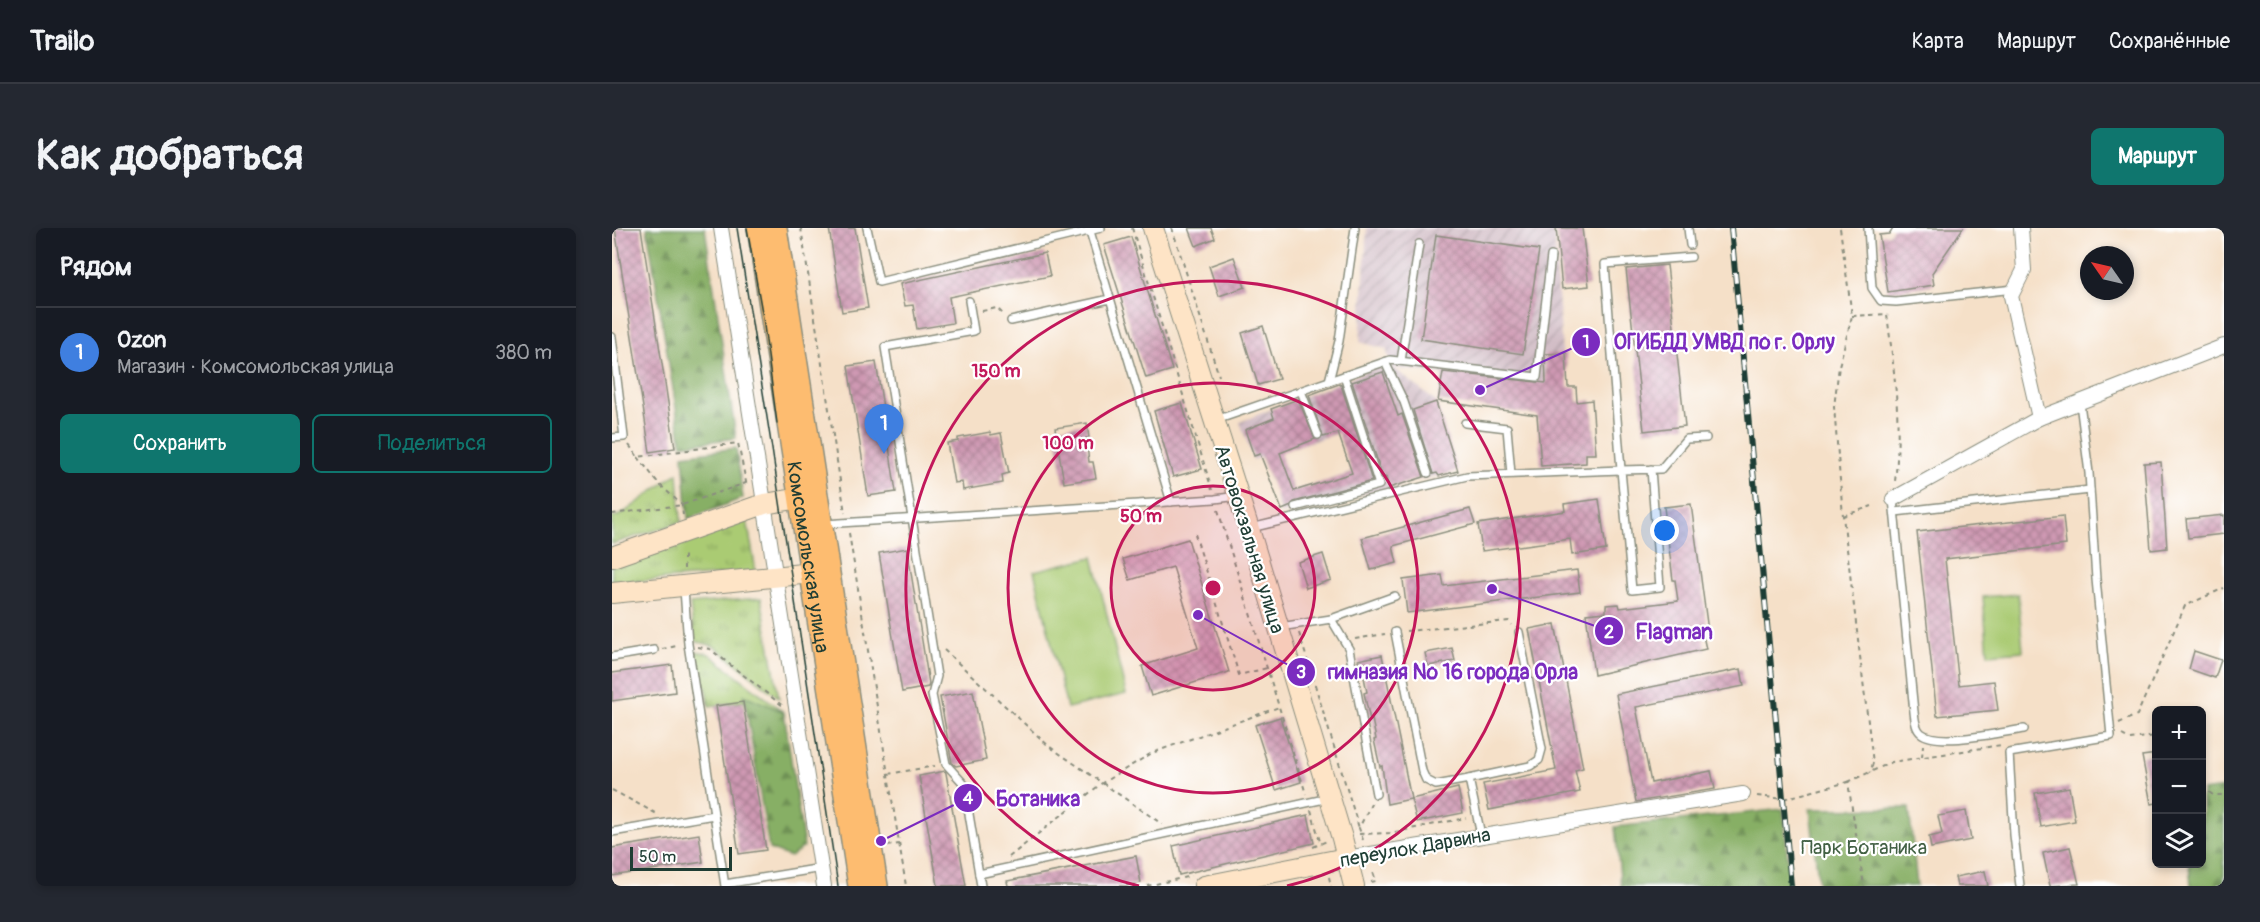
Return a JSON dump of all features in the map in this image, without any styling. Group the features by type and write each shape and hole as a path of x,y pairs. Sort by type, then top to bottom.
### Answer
{"main road":[{"name":"Комсомольская улица","path":"758,228 814,509 877,886"},
{"name":"Комсомольская улица","path":"776,228 814,509 812,573 859,886"}],"street":[{"path":"721,228 757,507 777,577 824,886"},
{"name":"Автовокзальная улица","path":"1153,228 1249,529 1354,886"},
{"path":"2021,228 2024,270 2011,296 2039,418"},
{"path":"1894,505 2039,418 2224,346"},
{"path":"612,557 757,507 814,509"},
{"path":"612,593 812,573"},
{"name":"переулок Дарвина","path":"1204,886 1346,858 1743,794"}],"lane":[{"path":"867,228 879,282 1101,228"},
{"path":"1329,381 1339,341 1355,228"},
{"path":"1688,228 1690,245"},
{"path":"1868,228 1872,288 1881,300 1896,303 2015,289"},
{"path":"1090,229 1171,502"},
{"path":"1401,361 1419,244"},
{"path":"1214,421 1384,362 1401,361 1537,376 1551,256"},
{"path":"1651,469 1660,587 1632,590 1605,264 1691,257"},
{"path":"1011,321 1110,299"},
{"path":"969,301 974,331 885,347 937,676 932,695 946,765 964,784 981,886"},
{"path":"612,337 624,437 612,438"},
{"path":"1384,362 1404,402 1428,473"},
{"path":"1295,507 1379,485 1344,376"},
{"path":"1301,391 1318,435"},
{"path":"2020,886 2009,753 2111,736 2090,490 2080,403"},
{"path":"1465,423 1507,428 1511,474"},
{"path":"1249,529 1467,476 1661,469 1686,439 1706,438"},
{"path":"2024,729 1939,739 1923,735 1919,731 1914,712 1894,505 2090,490"},
{"path":"814,509 847,523 1238,496"},
{"path":"684,586 688,644 725,885 822,868"},
{"path":"1277,627 1331,619 1395,596"},
{"path":"1331,619 1349,649 1376,794"},
{"path":"1395,632 1422,771 1426,780 1436,785 1530,765 1539,760 1542,749 1520,632"},
{"path":"612,657 654,650"},
{"path":"1469,779 1481,836"},
{"path":"979,874 1329,798"},
{"path":"612,832 714,815"}],"path":[{"path":"801,228 906,886"},
{"path":"1132,228 1309,803 1331,886"},
{"path":"1840,228 1852,316 1839,366 1834,407 1843,516 1873,763 1870,773"},
{"path":"970,312 996,308 1011,321"},
{"path":"1852,316 1887,314 1898,408 1898,461 1894,505"},
{"path":"624,437 638,457 738,443 746,483 757,507"},
{"path":"612,514 682,506 746,483"},
{"path":"1843,516 1872,506"},
{"path":"1195,534 1239,675 1267,668"},
{"path":"2110,727 2137,715 2185,606 2224,588"},
{"path":"1344,640 1395,632 1509,621 1520,632"},
{"path":"931,638 1050,747 1173,832"},
{"path":"654,650 688,644 710,650 789,711 787,700"},
{"path":"990,871 1102,783 1152,753 1279,707"},
{"path":"2110,727 2129,739 2152,737"},
{"path":"1743,794 1783,799 1848,782 1892,762 2011,743"},
{"path":"888,774 946,765"},
{"path":"1848,782 1864,886"},
{"path":"612,790 674,822"},
{"path":"2206,790 2213,795 2224,795"},
{"path":"1361,834 1390,833 1477,816"}],"shaded area":[{"path":"1367,228 1554,228 1562,353 1544,355 1546,390 1531,381 1444,368 1442,374 1394,368 1436,402 1458,471 1281,514 1275,496 1352,473 1339,433 1253,460 1240,422 1377,367 1392,368 1386,349 1360,342"}],"green space":[{"path":"647,228 705,228 736,438 682,445"},
{"path":"736,448 743,498 688,519 683,455"},
{"path":"678,473 681,522 612,544 612,518 622,514"},
{"path":"747,520 756,572 612,583 612,565"},
{"path":"1093,557 1126,694 1067,708 1034,571"},
{"path":"2018,594 2023,651 1988,654 1983,597"},
{"path":"761,598 779,698 714,646 695,641 690,604"},
{"path":"695,651 709,654 784,712 745,696 745,701 709,706 706,687 701,687"},
{"path":"744,695 784,712 804,847 790,857 769,849"},
{"path":"2224,788 2224,886 2191,886 2189,868 2206,868 2206,790"},
{"name":"Парк Ботаника","path":"1909,808 1917,886 1819,886 1810,809"},
{"path":"1783,809 1790,886 1621,886 1615,827"}],"building":[{"path":"615,228 641,228 675,448 650,452"},
{"path":"829,228 855,228 868,308 842,312"},
{"path":"1189,228 1211,228 1215,238 1196,246"},
{"path":"1556,228 1582,228 1589,286 1562,289"},
{"path":"1893,228 1963,228 1932,273 1934,285 1888,292 1879,235 1889,234"},
{"path":"1436,235 1539,250 1523,354 1421,339"},
{"path":"1131,237 1172,370 1146,378 1104,245"},
{"path":"1045,253 1050,276 949,297 953,323 917,329 913,305 905,306 900,284"},
{"path":"1234,257 1245,287 1219,296 1209,266"},
{"path":"1667,265 1685,426 1644,431 1626,269"},
{"path":"1263,326 1279,379 1258,385 1242,333"},
{"path":"1566,353 1568,387 1576,387 1577,402 1592,400 1596,454 1586,454 1586,463 1541,466 1537,415 1438,401 1443,372 1546,383 1545,354"},
{"path":"876,362 896,492 868,496 848,366"},
{"path":"1383,372 1398,416 1402,414 1424,477 1389,488 1386,477 1383,478 1352,382"},
{"path":"1339,384 1372,481 1294,502 1282,510 1260,454 1254,456 1245,430 1274,418 1271,409 1298,399 1315,439 1280,453 1294,491 1352,473 1338,433 1323,437 1309,395"},
{"path":"1436,402 1458,471 1439,476 1437,473 1433,474 1413,410"},
{"path":"1182,403 1202,469 1173,477 1154,411"},
{"path":"1087,423 1089,462 1093,462 1096,478 1064,483 1055,428"},
{"path":"990,432 991,435 1001,433 1009,473 1002,475 1003,483 963,490 962,482 954,483 947,443 958,441 958,438"},
{"path":"2161,462 2167,548 2151,550 2144,463"},
{"path":"1599,499 1606,550 1572,555 1570,539 1482,551 1478,524 1565,511 1564,504"},
{"path":"1691,504 1708,631 1702,631 1706,649 1594,675 1586,614 1606,612 1606,605 1619,604 1620,608 1678,601 1675,580 1673,580 1664,507"},
{"path":"1470,509 1475,524 1393,546 1397,563 1371,570 1362,538"},
{"path":"2224,515 2224,534 2188,538 2186,519"},
{"path":"2063,516 2066,545 1945,559 1959,685 1994,681 1998,710 1937,716 1917,532"},
{"path":"1188,539 1229,672 1151,696 1142,666 1198,648 1173,567 1130,580 1123,559"},
{"path":"907,548 929,684 928,687 902,692 879,553"},
{"path":"1323,554 1331,580 1306,588 1298,562"},
{"path":"1577,570 1580,592 1407,613 1403,580 1442,575 1444,586"},
{"path":"1555,624 1583,768 1575,770 1580,792 1489,810 1483,784 1556,770 1529,629"},
{"path":"1452,648 1455,661 1428,666 1425,653"},
{"path":"2194,651 2221,660 2215,678 2189,669"},
{"path":"1382,655 1411,799 1387,804 1382,766 1380,767 1372,719 1370,720 1364,693 1367,692 1363,672 1360,672 1358,660"},
{"path":"672,665 675,692 612,701 612,673"},
{"path":"1741,669 1744,686 1636,707 1651,783 1711,771 1715,789 1636,802 1616,694"},
{"path":"973,691 986,760 956,766 952,763 940,697"},
{"path":"743,702 766,850 739,854 716,706"},
{"path":"1280,717 1301,782 1276,790 1255,725"},
{"path":"2152,755 2152,804 2151,804 2142,756"},
{"path":"945,771 966,886 938,886 919,776"},
{"path":"2069,787 2075,821 2041,827 2035,793"},
{"path":"1458,788 1463,813 1417,822 1411,799"},
{"path":"1966,811 1971,840 1931,848 1929,837 1942,834 1938,816"},
{"path":"1308,815 1314,843 1179,875 1173,846"},
{"path":"699,834 703,862 612,876 612,848"},
{"path":"2070,847 2079,884 2050,886 2043,853"},
{"path":"1136,856 1141,883 1126,886 1008,886 1007,881"},
{"path":"1985,871 1988,886 1957,886 1955,877"}],"tram line":[{"path":"737,228 838,886"},
{"path":"747,228 763,318 777,423"}],"railway":[{"path":"1731,228 1791,886"}],"place":[{"name":"ОГИБДД УМВД по г. Орлу","path":"1480,390"},
{"name":"Ozon","path":"884,454"},
{"name":"Flagman","path":"1492,589"},
{"name":"гимназия № 16 города Орла","path":"1198,615"},
{"name":"Ботаника","path":"881,841"}]}
